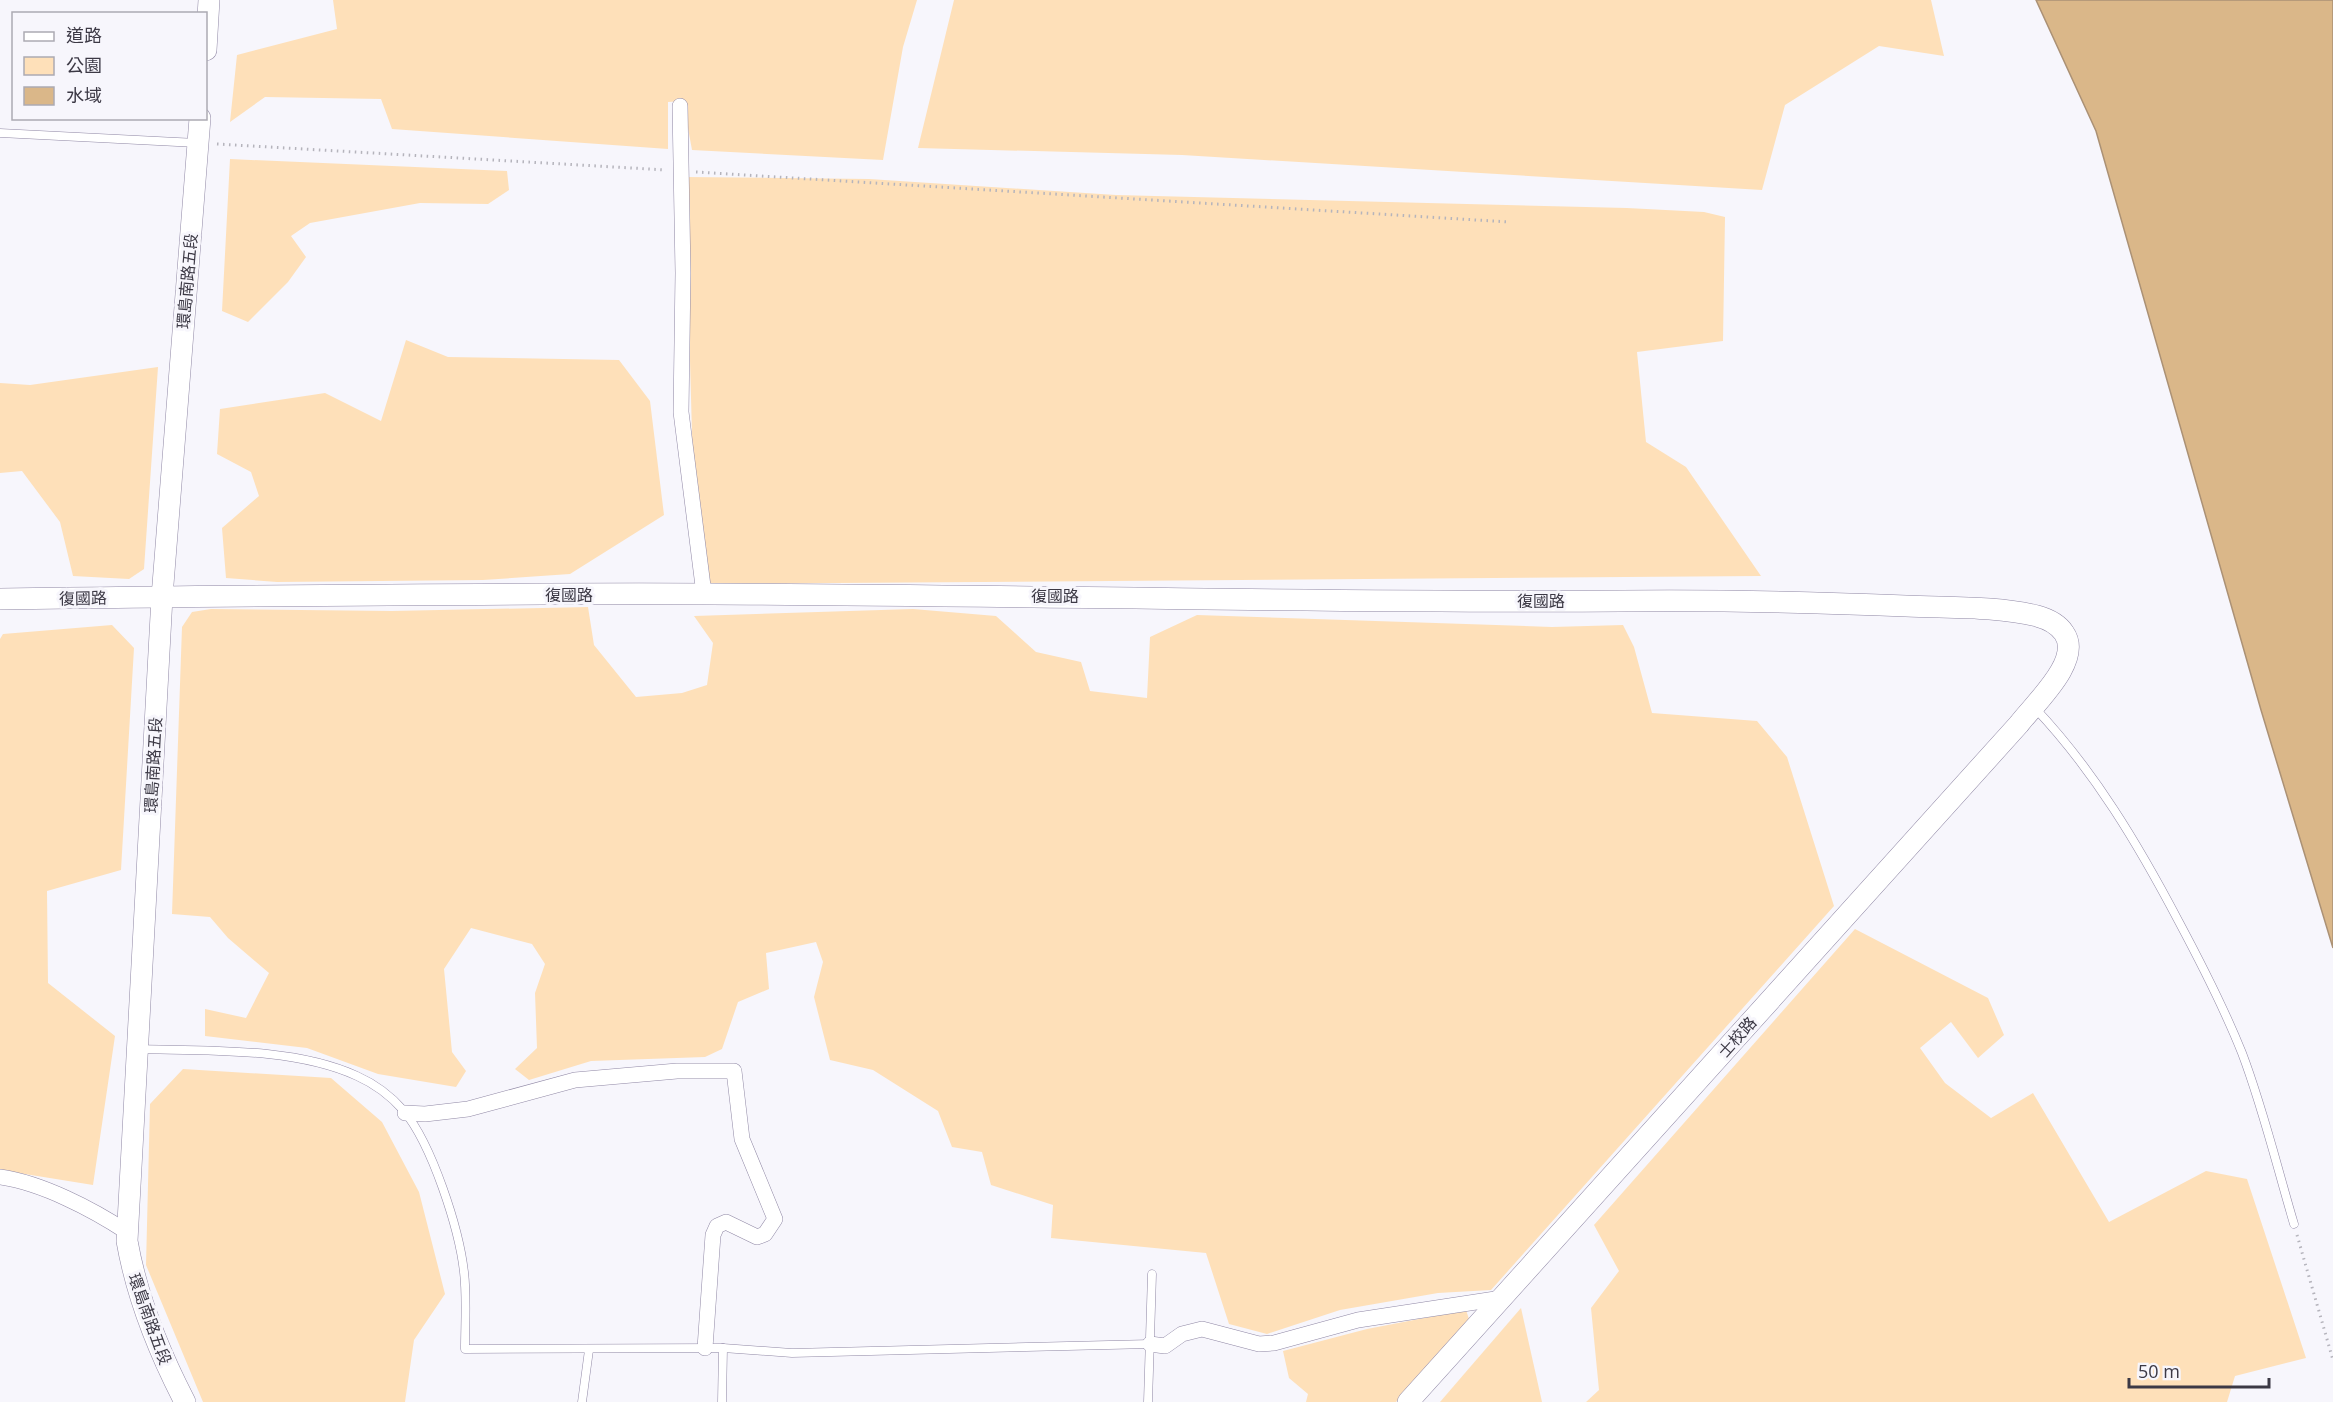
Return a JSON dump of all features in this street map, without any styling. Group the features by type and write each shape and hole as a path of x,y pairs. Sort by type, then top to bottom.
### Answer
{"street":[{"path":"207,33 209,0"},
{"path":"680,106 683,273 681,412 704,594"},
{"name":"環島南路五段","path":"185,1402 168,1369 134,1285 127,1232 162,597 200,120"},
{"name":"復國路","path":"0,599 704,594 1209,597 1396,602 1660,600 1953,608 2030,614 2054,623 2063,631 2071,648 2062,669"},
{"name":"士校路","path":"1408,1402 1997,749 2062,669"},
{"path":"405,1113 425,1114 468,1109 575,1080 677,1071 734,1071 742,1139 775,1219 765,1234 757,1237 726,1222 717,1226 713,1235 705,1348"},
{"path":"0,1177 54,1194 101,1214 127,1232"},
{"path":"1150,1344 1166,1346 1182,1334 1202,1329 1259,1344 1274,1343 1358,1320 1502,1298"}],"lane":[{"path":"0,134 198,143"},
{"path":"2033,706 2057,732 2090,775 2147,863 2211,981 2243,1056 2294,1224"},
{"path":"137,1049 247,1053 322,1065 356,1075 375,1086 405,1113 426,1150 438,1179 459,1245 464,1274 465,1349 588,1350 723,1347 792,1353 1150,1344"},
{"path":"1148,1402 1152,1274"},
{"path":"722,1402 723,1347"},
{"path":"582,1402 588,1350"}],"path":[{"path":"198,143 1509,222"},
{"path":"2294,1224 2333,1360"}],"green space":[{"path":"333,0 917,0 903,47 883,160 692,150 683,101 668,102 668,149 392,129 381,99 265,97 230,122 237,55 337,29"},
{"path":"954,0 1931,0 1944,56 1879,46 1785,105 1762,190 1182,155 918,148"},
{"path":"230,159 507,171 509,190 488,204 420,203 310,223 291,236 306,257 288,282 248,322 222,311"},
{"path":"685,177 869,179 1116,195 1627,208 1704,212 1725,217 1723,341 1637,352 1646,442 1686,467 1761,576 710,584 693,471"},
{"path":"406,340 448,357 619,360 650,401 664,515 570,574 483,580 277,582 226,578 222,528 259,496 251,472 217,454 220,409 325,393 381,421"},
{"path":"158,367 144,569 129,579 73,576 60,522 22,471 0,473 0,383 30,385"},
{"path":"588,607 594,645 636,697 682,693 707,685 713,643 694,616 913,609 996,616 1036,652 1081,662 1090,691 1147,698 1150,637 1197,615 1552,627 1623,625 1634,647 1652,713 1757,721 1787,757 1834,906 1491,1290 1438,1293 1340,1310 1267,1334 1229,1324 1206,1253 1051,1238 1053,1205 991,1185 982,1152 952,1147 938,1111 873,1070 830,1060 814,997 823,962 816,942 766,953 769,989 738,1002 722,1049 705,1057 591,1061 529,1080 515,1069 537,1048 535,993 545,964 532,944 471,928 444,969 452,1052 466,1071 456,1087 378,1074 307,1048 205,1036 205,1009 246,1018 269,973 228,938 210,917 172,914 182,627 192,612 211,609 392,611"},
{"path":"112,625 134,648 121,870 47,891 48,983 115,1036 93,1185 0,1170 0,639 3,634"},
{"path":"1855,929 1988,998 2004,1035 1978,1058 1951,1022 1920,1048 1945,1083 1991,1118 2033,1093 2109,1222 2206,1171 2247,1179 2306,1358 2235,1376 2227,1402 1586,1402 1599,1390 1591,1308 1619,1271 1594,1225"},
{"path":"183,1069 331,1078 382,1122 419,1192 445,1294 414,1340 405,1402 203,1402 146,1265 150,1104"},
{"path":"1521,1308 1542,1402 1440,1402"},
{"path":"1466,1310 1469,1319 1396,1402 1306,1402 1308,1394 1289,1378 1283,1351 1367,1329"}],"water":[{"path":"2036,0 2333,0 2333,948 2261,710 2096,131"}]}
